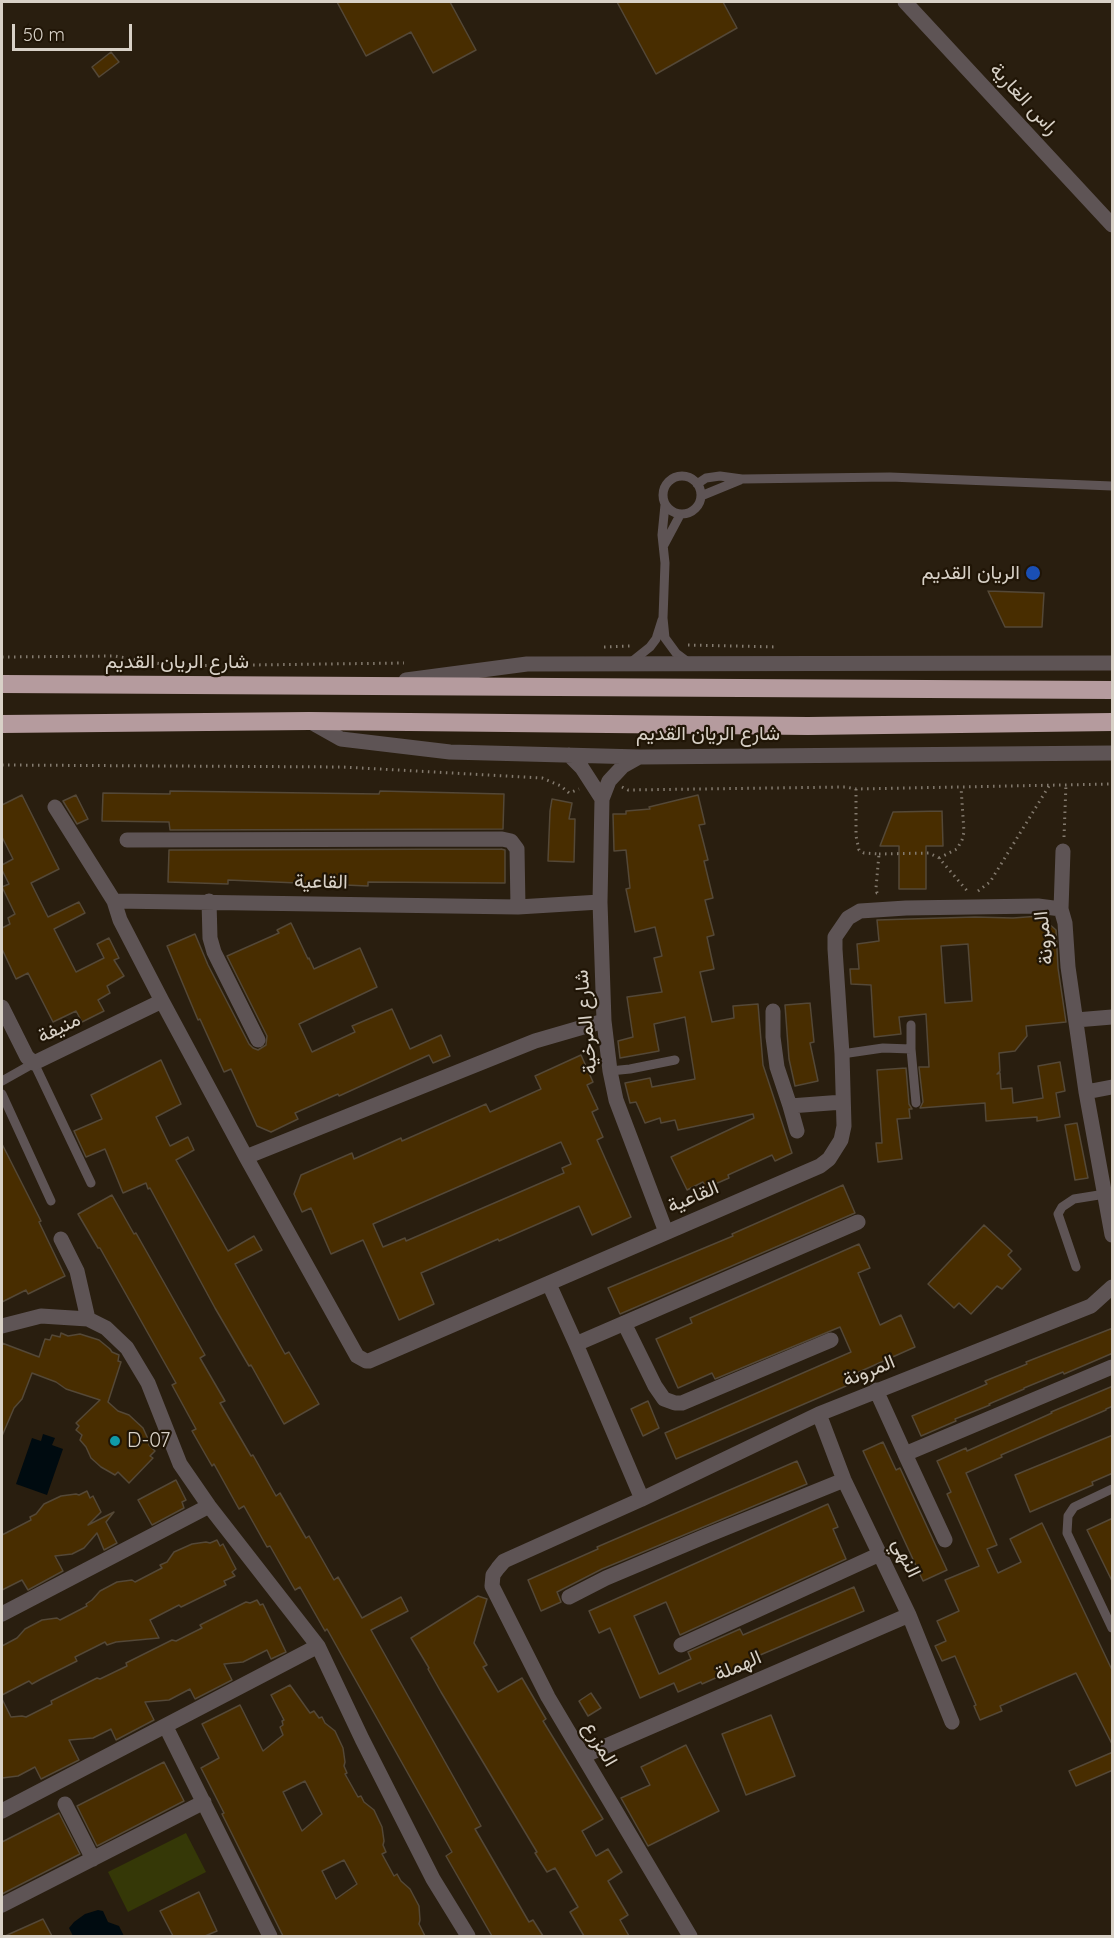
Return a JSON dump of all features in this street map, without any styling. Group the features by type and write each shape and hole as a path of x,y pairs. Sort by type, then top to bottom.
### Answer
{"highway":[{"name":"شارع الريان القديم","path":"2,684 1113,690"},
{"name":"شارع الريان القديم","path":"2,724 309,721 808,726 1113,722"}],"street":[{"name":"راس الغارية","path":"905,2 1113,225"},
{"name":"شارع الريان القديم","path":"352,686 527,664 1113,663"},
{"name":"شارع الريان القديم","path":"309,721 341,739 450,752 640,757 1113,753"},
{"path":"569,755 582,768 602,799"},
{"name":"شارع المرخية","path":"640,757 622,766 609,781 602,799 600,902 604,1022 616,1100 666,1232"},
{"name":"القاعية","path":"55,807 114,900 120,920 162,1001 357,1356 369,1361 820,1166 829,1159 843,1133 842,1054 835,937 848,918 860,911 906,908 1038,906 1061,909"},
{"path":"127,840 502,839 511,841 517,849 518,907"},
{"name":"المرونة","path":"1063,851 1061,909 1065,923 1068,967 1086,1092 1113,1235"},
{"name":"القاعية","path":"114,900 518,907 600,902"},
{"path":"209,901 210,938 214,952 258,1040"},
{"name":"منيفة","path":"2,1007 22,1048 34,1063 162,1001"},
{"path":"773,1011 773,1037 777,1067 797,1131"},
{"path":"1076,1020 1113,1017"},
{"path":"246,1157 535,1041 604,1022"},
{"path":"1086,1092 1113,1088"},
{"path":"790,1106 843,1102"},
{"path":"576,1344 858,1222"},
{"path":"61,1239 77,1271 88,1319"},
{"path":"549,1284 642,1498"},
{"name":"المرونة","path":"498,1568 504,1561 819,1414 1091,1306 1113,1287"},
{"path":"2,1326 40,1316 88,1319 106,1328 127,1348 148,1383 180,1464 209,1506 318,1646 433,1879 468,1936"},
{"path":"624,1323 655,1386 664,1399 675,1403 682,1403 831,1340"},
{"path":"905,1454 1113,1367"},
{"path":"876,1390 945,1540"},
{"name":"النهي","path":"819,1414 844,1480 909,1615 952,1722"},
{"path":"569,1597 606,1578 844,1480"},
{"path":"2,1614 209,1506"},
{"path":"681,1645 880,1554"},
{"name":"المزرع","path":"498,1568 493,1575 492,1586 548,1696 690,1936"},
{"name":"الهملة","path":"583,1756 909,1615"},
{"path":"2,1811 318,1646"},
{"path":"166,1726 270,1936"},
{"path":"2,1905 204,1802"},
{"path":"65,1804 93,1859"}],"lane":[{"path":"665,505 669,510 680,515 692,512 700,502 701,496 697,484 687,477 680,476 669,481 662,492 665,505 662,535 665,638 670,647 682,659 690,663"},
{"path":"697,484 712,476 742,479 890,477 1113,486"},
{"path":"701,496 742,479"},
{"path":"664,545 680,515"},
{"path":"628,664 650,647 656,639 663,618"},
{"path":"912,1025 911,1049 916,1103"},
{"path":"842,1054 883,1048 911,1049"},
{"path":"610,1071 675,1060"},
{"path":"2,1081 34,1063 91,1183"},
{"path":"2,1094 51,1201"},
{"path":"1076,1267 1058,1214 1062,1207 1074,1199 1105,1194"},
{"path":"1113,1489 1074,1507 1068,1516 1067,1533 1113,1628"}],"path":[{"path":"2,765 343,767 542,778 561,786 569,793 593,783"},
{"path":"609,781 628,790 846,787 856,789 1113,784"},
{"path":"960,894 970,894 981,890 990,882 1049,784"},
{"path":"1063,851 1066,784"},
{"path":"939,858 957,849 962,840 964,832 961,787"},
{"path":"856,789 856,836 859,850 864,853 879,854 929,853 939,858 970,894"},
{"path":"879,854 876,888 877,893 881,893"}],"shaded area":[{"path":"43,1434 55,1438 52,1445 63,1449 47,1495 16,1484 32,1438 41,1441"},
{"path":"186,1833 206,1872 128,1912 108,1872"},
{"path":"98,1910 103,1911 108,1922 119,1926 124,1936 73,1936 69,1928 74,1922 85,1914"}],"building":[{"path":"337,2 450,2 476,50 433,73 411,32 366,56"},
{"path":"617,2 723,2 737,28 656,74"},
{"path":"111,52 119,62 99,77 92,67"},
{"path":"988,591 1044,593 1042,627 1005,627"},
{"path":"170,791 379,794 380,791 504,794 503,829 170,830 169,822 102,821 103,793 170,794"},
{"path":"22,795 59,869 31,883 48,917 79,902 85,913 54,929 76,972 104,958 97,944 109,938 119,958 114,960 124,976 107,986 110,993 98,1000 104,1011 82,1022 76,1011 53,1022 28,973 16,979 2,949 2,928 10,924 8,918 15,914 2,887 9,884 2,865 13,859 2,837 2,805"},
{"path":"76,795 88,819 77,824 63,801"},
{"path":"698,795 705,824 699,825 708,860 704,861 713,898 705,900 714,935 707,937 714,969 700,972 712,1022 734,1018 733,1006 758,1004 763,1065 792,1153 775,1161 772,1155 706,1188 703,1182 687,1190 671,1157 754,1118 753,1114 678,1130 675,1120 661,1123 660,1118 645,1123 636,1102 630,1103 625,1083 650,1078 652,1087 695,1079 685,1017 654,1024 659,1051 620,1058 618,1041 633,1037 627,997 662,992 654,958 662,956 655,927 635,932 626,889 630,888 626,850 614,851 613,814 650,809 649,807"},
{"path":"552,799 572,803 569,819 575,819 574,862 548,861"},
{"path":"942,811 943,846 926,846 926,889 899,889 899,846 880,846 893,812"},
{"path":"169,850 505,850 505,883 368,882 368,886 228,880 228,884 168,882"},
{"path":"1040,916 1056,930 1058,968 1066,1022 1026,1026 1027,1036 1015,1051 999,1053 1000,1071 997,1074 1000,1073 1001,1089 1012,1088 1013,1103 1043,1098 1038,1066 1060,1062 1065,1091 1056,1093 1060,1117 1037,1121 1037,1117 986,1121 985,1103 920,1108 923,1102 919,1067 929,1067 926,1014 899,1017 901,1034 874,1037 871,985 851,984 850,969 859,969 857,944 879,941 877,920","holes":["968,944 972,1001 945,1003 941,946"]},
{"path":"291,923 314,969 360,948 377,987 299,1024 312,1052 355,1032 352,1026 392,1009 410,1049 441,1035 450,1056 433,1063 429,1055 339,1096 338,1094 295,1113 298,1119 271,1132 257,1126 231,1069 224,1072 200,1019 198,1020 167,946 195,934 208,965 249,1044 258,1050 266,1045 267,1036 227,956 279,933 277,930"},
{"path":"810,1003 814,1042 810,1043 818,1081 795,1086 789,1059 785,1005"},
{"path":"581,1055 593,1082 587,1085 598,1109 592,1112 603,1137 597,1140 631,1217 592,1235 579,1206 421,1273 434,1304 399,1320 363,1240 331,1254 311,1208 302,1212 294,1194 301,1175 352,1153 354,1159 401,1138 402,1141 486,1104 490,1112 541,1089 535,1076","holes":["561,1142 571,1164 562,1168 564,1173 406,1241 405,1238 383,1247 373,1224"]},
{"path":"161,1060 181,1104 156,1117 170,1146 188,1137 194,1150 176,1160 228,1251 254,1236 262,1250 235,1264 285,1354 289,1352 319,1404 284,1424 251,1365 249,1366 215,1308 150,1188 148,1189 146,1183 123,1193 105,1149 86,1157 74,1131 102,1119 91,1095"},
{"path":"906,1068 909,1104 912,1109 909,1109 910,1118 897,1119 902,1159 878,1162 876,1143 882,1143 877,1070"},
{"path":"1077,1123 1088,1178 1075,1180 1065,1125"},
{"path":"2,1144 41,1221 39,1222 65,1276 28,1294 26,1290 2,1302"},
{"path":"843,1185 855,1213 620,1314 608,1288 733,1236 732,1234"},
{"path":"112,1195 205,1355 200,1358 225,1401 220,1403 276,1496 280,1493 306,1538 309,1536 334,1580 338,1577 362,1618 401,1597 408,1611 371,1630 481,1826 475,1829 529,1922 533,1920 543,1936 492,1936 446,1856 452,1852 327,1629 325,1631 300,1587 295,1590 244,1506 239,1509 214,1464 212,1466 192,1431 196,1429 172,1385 176,1383 100,1248 78,1214"},
{"path":"984,1225 1012,1251 1008,1255 1021,1269 1002,1289 997,1286 971,1314 959,1303 954,1308 928,1284"},
{"path":"859,1244 870,1268 858,1273 880,1325 901,1315 915,1347 850,1376 853,1383 676,1459 665,1433 851,1352 840,1327 715,1379 712,1373 678,1388 656,1339 692,1323 690,1318"},
{"path":"1113,1328 1113,1353 1024,1388 921,1436 912,1416 987,1384 985,1381 1027,1364 1026,1362"},
{"path":"61,1333 68,1336 80,1334 99,1340 119,1355 118,1361 121,1362 108,1402 118,1411 129,1415 143,1428 149,1445 155,1451 150,1456 153,1458 129,1483 118,1472 115,1475 91,1458 80,1440 82,1435 76,1430 79,1426 76,1423 100,1400 66,1389 56,1382 32,1373 22,1399 14,1408 2,1436 2,1343 39,1357 45,1339 50,1340 52,1335 60,1337"},
{"path":"1113,1386 1113,1406 1001,1455 1002,1457 966,1473 997,1545 987,1549 998,1573 1021,1562 1010,1539 1042,1523 1113,1672 1113,1746 1076,1673 1000,1706 1002,1711 980,1720 955,1656 942,1661 935,1646 946,1641 937,1621 959,1611 945,1580 979,1566 947,1494 951,1492 937,1461 966,1448 967,1451"},
{"path":"648,1401 659,1428 643,1436 631,1409"},
{"path":"1113,1435 1113,1473 1092,1482 1093,1485 1030,1512 1015,1475"},
{"path":"883,1442 896,1470 900,1468 947,1570 923,1581 863,1451"},
{"path":"797,1461 807,1484 602,1569 557,1592 561,1602 541,1611 528,1580 598,1549 597,1547"},
{"path":"176,1480 186,1500 182,1502 184,1508 152,1525 138,1500"},
{"path":"87,1491 90,1498 93,1496 101,1512 88,1525 114,1512 106,1522 117,1543 104,1550 97,1533 84,1548 72,1554 55,1556 63,1571 28,1590 22,1580 2,1590 2,1535 31,1520 30,1517 36,1514 44,1504 61,1496 79,1495"},
{"path":"828,1504 838,1527 833,1529 846,1559 680,1635 666,1602 634,1616 659,1674 691,1659 688,1652 740,1629 743,1635 854,1587 864,1611 753,1658 754,1661 702,1684 701,1682 678,1692 674,1683 640,1698 610,1628 599,1633 589,1611"},
{"path":"1113,1518 1113,1583 1087,1530"},
{"path":"217,1540 220,1546 223,1544 236,1569 232,1572 235,1576 224,1581 226,1585 150,1620 159,1638 107,1645 105,1642 75,1657 77,1661 32,1684 29,1681 2,1695 2,1646 17,1638 25,1629 42,1620 57,1618 60,1620 87,1606 86,1604 100,1591 117,1582 132,1580 135,1582 162,1568 160,1565 167,1562 174,1552 192,1544 210,1543"},
{"path":"478,1596 487,1599 474,1643 487,1665 483,1667 498,1692 522,1678 546,1719 543,1721 603,1819 582,1831 596,1856 608,1849 622,1872 608,1881 628,1915 620,1920 629,1936 584,1936 570,1912 578,1907 555,1868 547,1872 535,1853 537,1852 411,1638"},
{"path":"257,1600 260,1605 263,1604 286,1652 271,1659 267,1650 243,1662 224,1664 232,1680 195,1699 190,1689 169,1700 145,1702 154,1720 116,1740 111,1729 93,1738 69,1740 79,1760 41,1779 35,1767 18,1776 2,1778 2,1699 11,1717 26,1717 52,1704 51,1701 127,1666 126,1663 202,1628 200,1625 246,1602"},
{"path":"290,1685 310,1713 314,1711 335,1731 343,1748 344,1766 347,1773 345,1774 358,1797 361,1796 364,1802 374,1810 382,1827 383,1845 386,1852 382,1854 394,1876 397,1874 410,1889 419,1906 419,1924 425,1936 283,1936 201,1768 219,1758 202,1724 240,1705 263,1751 283,1735 280,1727 284,1720 271,1695","holes":["305,1781 322,1814 302,1831 283,1792","344,1860 357,1884 336,1899 322,1871"]},
{"path":"591,1693 601,1708 588,1716 579,1701"},
{"path":"771,1715 795,1776 746,1795 722,1734"},
{"path":"686,1745 719,1811 648,1846 621,1798 650,1785 641,1767"},
{"path":"1113,1752 1113,1770 1076,1786 1069,1771"},
{"path":"164,1762 184,1801 97,1846 77,1806"},
{"path":"59,1813 80,1854 2,1894 2,1842"},
{"path":"199,1892 217,1931 205,1936 173,1936 160,1911"},
{"path":"43,1919 52,1936 5,1936"}],"place":[{"name":"الريان القديم","path":"1033,573"},
{"name":"D-07","path":"115,1441"}]}
